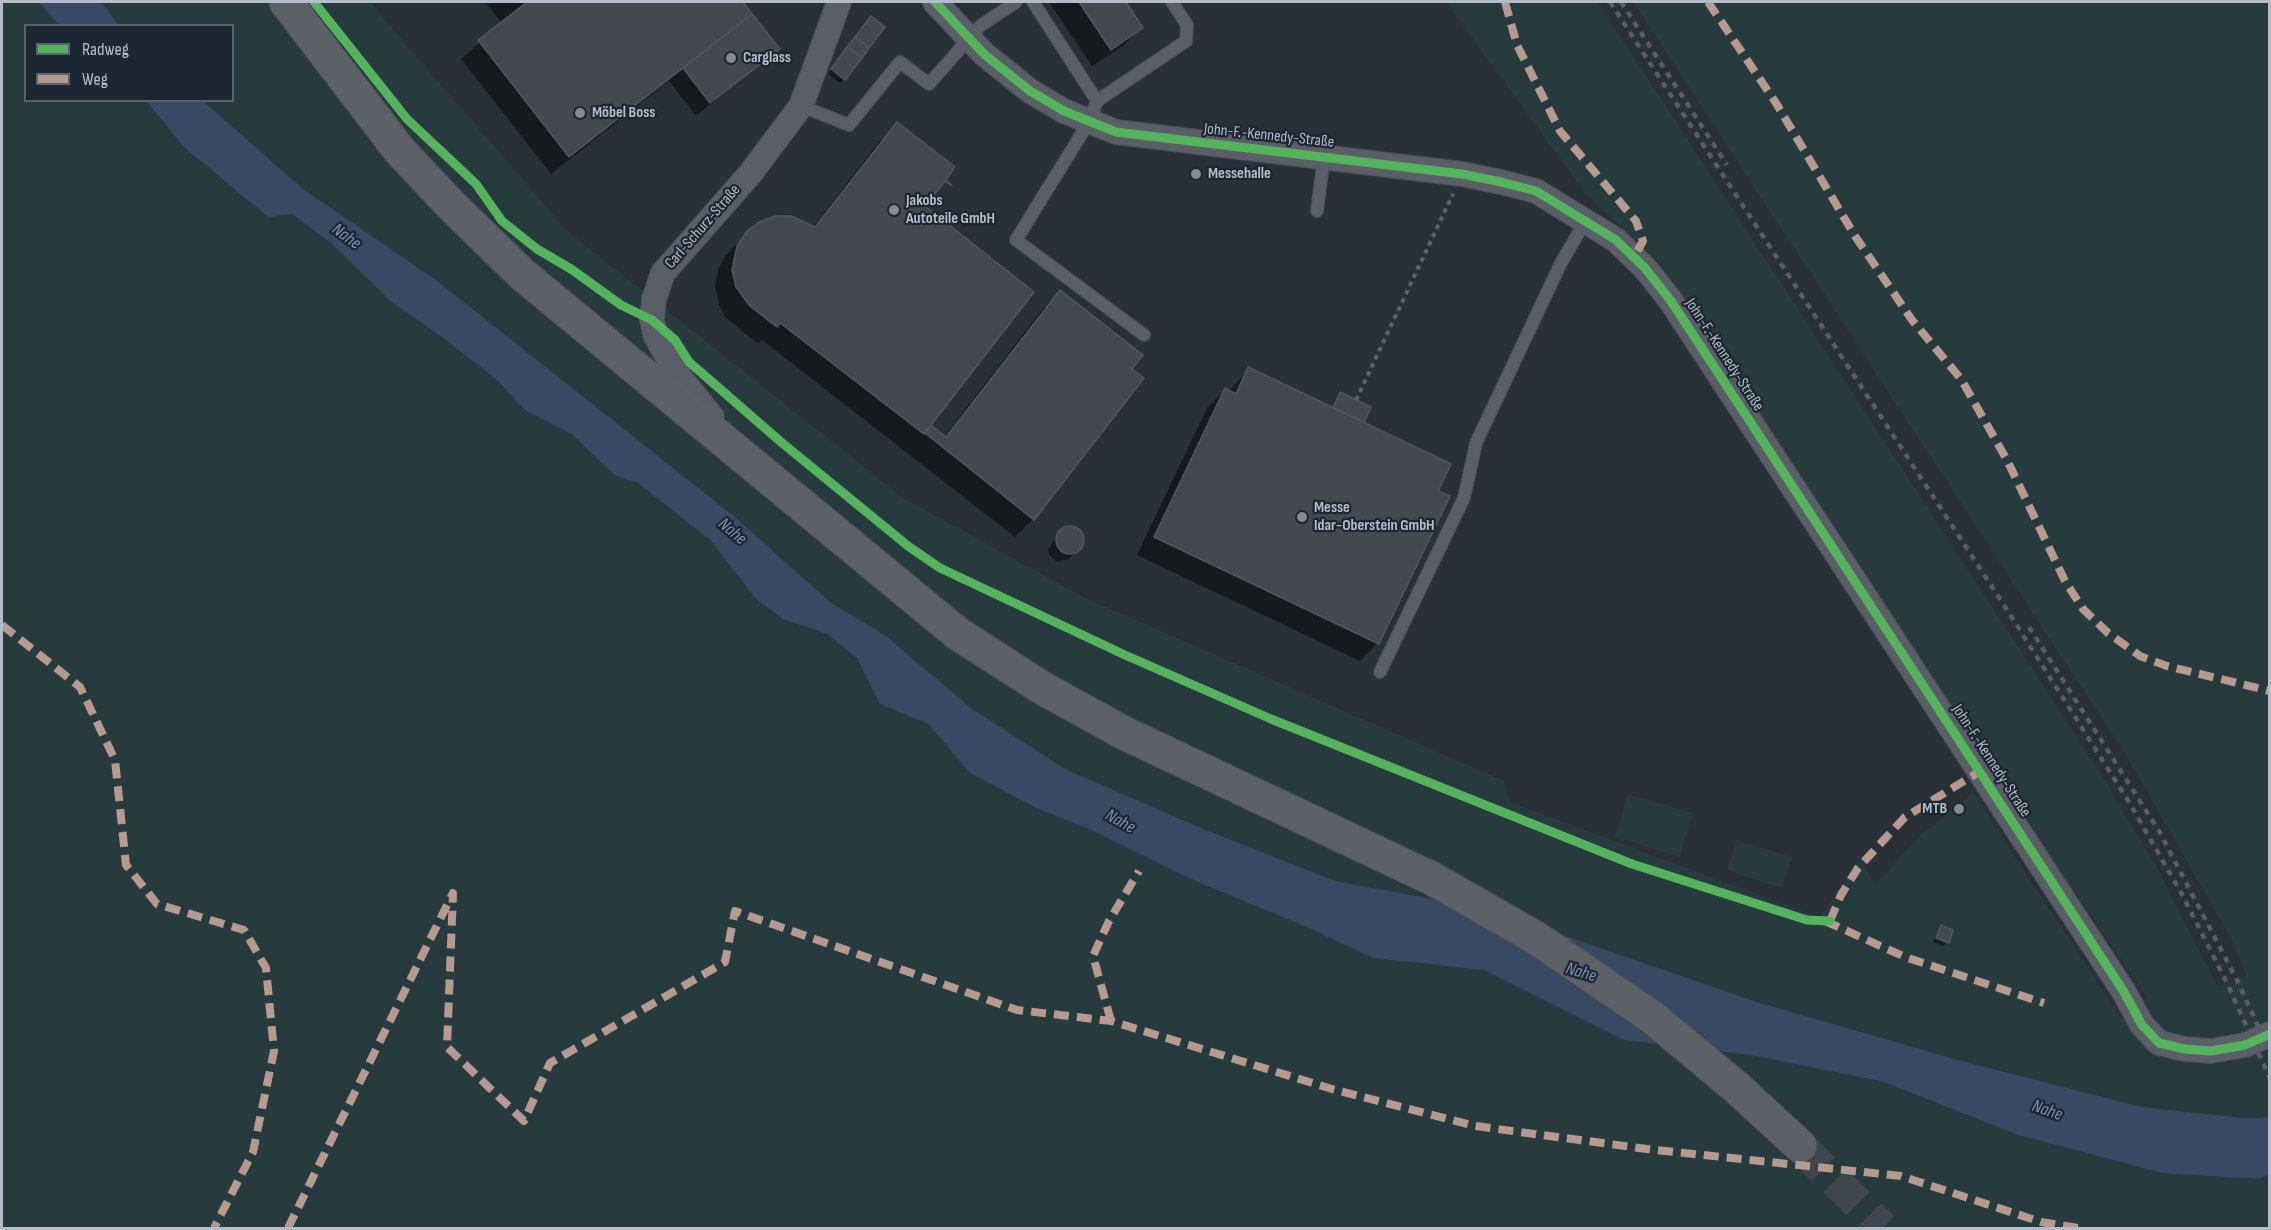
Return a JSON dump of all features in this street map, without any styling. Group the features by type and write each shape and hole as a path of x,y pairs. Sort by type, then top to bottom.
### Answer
{"main road":[{"path":"286,2 400,151 453,207 524,274 763,475 957,633 1039,686 1122,732 1433,879 1536,938 1652,1017 1736,1087 1800,1146"}],"street":[{"name":"Carl-Schurz-Straße","path":"763,475 675,371 655,335 652,320 654,299 663,273 750,174 801,106 838,2"},
{"name":"John-F.-Kennedy-Straße","path":"935,2 984,54 1030,91 1093,112 1116,132 1157,139 1462,174 1536,191 1616,240 1640,262 1671,301 2124,992 2142,1026 2159,1042 2185,1049 2211,1051 2245,1045 2270,1034"}],"lane":[{"path":"801,106 849,125 900,62 929,84 969,37 985,22 1016,2"},
{"path":"1032,2 1093,112"},
{"path":"1144,335 1016,240 1093,112 1186,41 1186,25 1172,2"},
{"path":"1317,211 1324,157"},
{"path":"1380,672 1464,498 1476,443 1561,263 1586,220"}],"path":[{"path":"1356,399 1441,224 1462,174"}],"green space":[{"path":"2,2 39,2 58,24 24,24 24,102 147,102 184,147 292,214 331,243 390,301 496,379 525,410 571,434 616,476 638,483 710,540 758,600 783,619 827,634 857,658 880,704 928,724 970,773 1036,808 1089,829 1191,879 1310,928 1373,958 1484,970 1624,1040 1751,1055 1884,1082 2019,1135 2162,1173 2258,1179 2270,1175 2269,1228 2,1228"},
{"path":"101,2 370,2 566,230 902,497 1083,597 1504,781 1510,802 1820,918 1859,859 1875,884 1921,835 1973,792 2121,1019 2148,999 1989,768 1658,261 1586,194 1446,2 1598,2 2103,777 2157,868 2218,987 2246,975 2231,939 2129,760 1633,2 2269,2 2269,1117 2244,1118 2142,1107 1958,1060 1757,1002 1487,909 1335,881 1206,830 1065,769 971,708 886,636 830,602 735,517 436,280 303,189 204,102 234,102 234,24 118,24"},
{"path":"1628,794 1693,813 1680,857 1615,837"},
{"path":"1736,840 1792,857 1782,888 1727,870"}],"water":[{"path":"39,2 101,2 118,24 58,24"},
{"name":"Nahe","path":"147,102 204,102 303,189 436,280 735,517 830,602 886,636 971,708 1065,769 1206,830 1335,881 1487,909 1757,1002 1958,1060 2142,1107 2244,1118 2269,1117 2269,1175 2258,1179 2162,1173 2018,1135 1884,1082 1751,1055 1624,1040 1484,970 1373,958 1309,928 1191,879 1089,829 1036,808 970,773 928,724 880,704 857,658 827,634 783,619 757,600 710,540 638,483 616,476 571,434 525,410 496,379 390,301 331,243 292,214 268,217 184,147"}],"building":[{"name":"Möbel Boss","path":"527,2 743,2 752,14 569,157 478,40"},
{"path":"1079,2 1126,2 1143,28 1111,50"},
{"name":"Carglass","path":"752,14 780,49 710,103 683,68"},
{"path":"871,16 885,27 869,48 855,37"},
{"path":"855,37 869,48 862,58 847,47"},
{"path":"847,47 862,58 845,80 831,69"},
{"path":"897,122 955,167 946,180 952,186 945,181 925,206 1034,292 924,434 780,323 777,327 750,306 736,287 732,270 737,246 747,231 759,222 775,216 791,216 815,227"},
{"path":"1060,290 1143,355 1132,369 1144,378 1034,520 925,433 931,425 946,437"},
{"name":"Messe Idar-Oberstein GmbH","path":"1248,367 1451,464 1438,491 1450,496 1379,644 1154,537 1225,388 1236,394"},
{"path":"1340,392 1371,407 1364,422 1333,408"},
{"path":"1070,526 1080,530 1084,540 1080,550 1070,554 1060,550 1056,540 1060,530"},
{"path":"1941,925 1953,930 1949,943 1936,938"}],"tunnel":[{"path":"1800,1146 1883,1228"}],"railway":[{"path":"1610,2 2002,602 2129,802 2183,896 2227,983 2270,1079"},
{"path":"1621,2 1727,165"},
{"path":"2029,627 2159,831 2237,980 2270,1052"}],"marked path":[{"path":"1505,2 1517,45 1560,131 1636,221 1643,241 1634,257"},
{"path":"1708,2 1776,103 1855,236 1912,320 1961,379 2007,460 2065,581 2083,609 2108,633 2140,656 2167,666 2270,691"},
{"path":"2,625 80,687 115,760 126,865 157,904 244,930 266,968 274,1051 253,1152 214,1228"},
{"path":"1830,921 1841,895 1858,868 1905,817 1979,772"},
{"path":"1111,1021 1093,956 1109,921 1139,871"},
{"path":"288,1228 453,893 447,1047 524,1121 550,1063 725,962 735,911 1017,1010 1111,1021 1332,1089 1475,1126 1647,1149 1901,1176 2041,1222 2078,1228"},
{"path":"1825,921 1905,957 2044,1003"}],"cycle path":[{"path":"314,2 407,119 476,184 502,221 537,249 571,269 621,305 652,320 675,340 689,362 781,442 908,546 940,568 1125,655 1271,719 1632,864 1807,920 1830,921"},
{"path":"935,2 984,54 1030,91 1064,111 1116,132 1462,174 1501,182 1536,191 1616,240 1645,268 1671,301 2124,992 2142,1025 2159,1043 2185,1049 2211,1051 2245,1045 2270,1034"}],"place":[{"name":"Carglass","path":"731,58"},
{"name":"Möbel Boss","path":"580,113"},
{"name":"Messehalle","path":"1196,174"},
{"name":"Jakobs Autoteile GmbH","path":"894,210"},
{"name":"Messe Idar-Oberstein GmbH","path":"1302,517"},
{"name":"MTB","path":"1959,809"}]}
